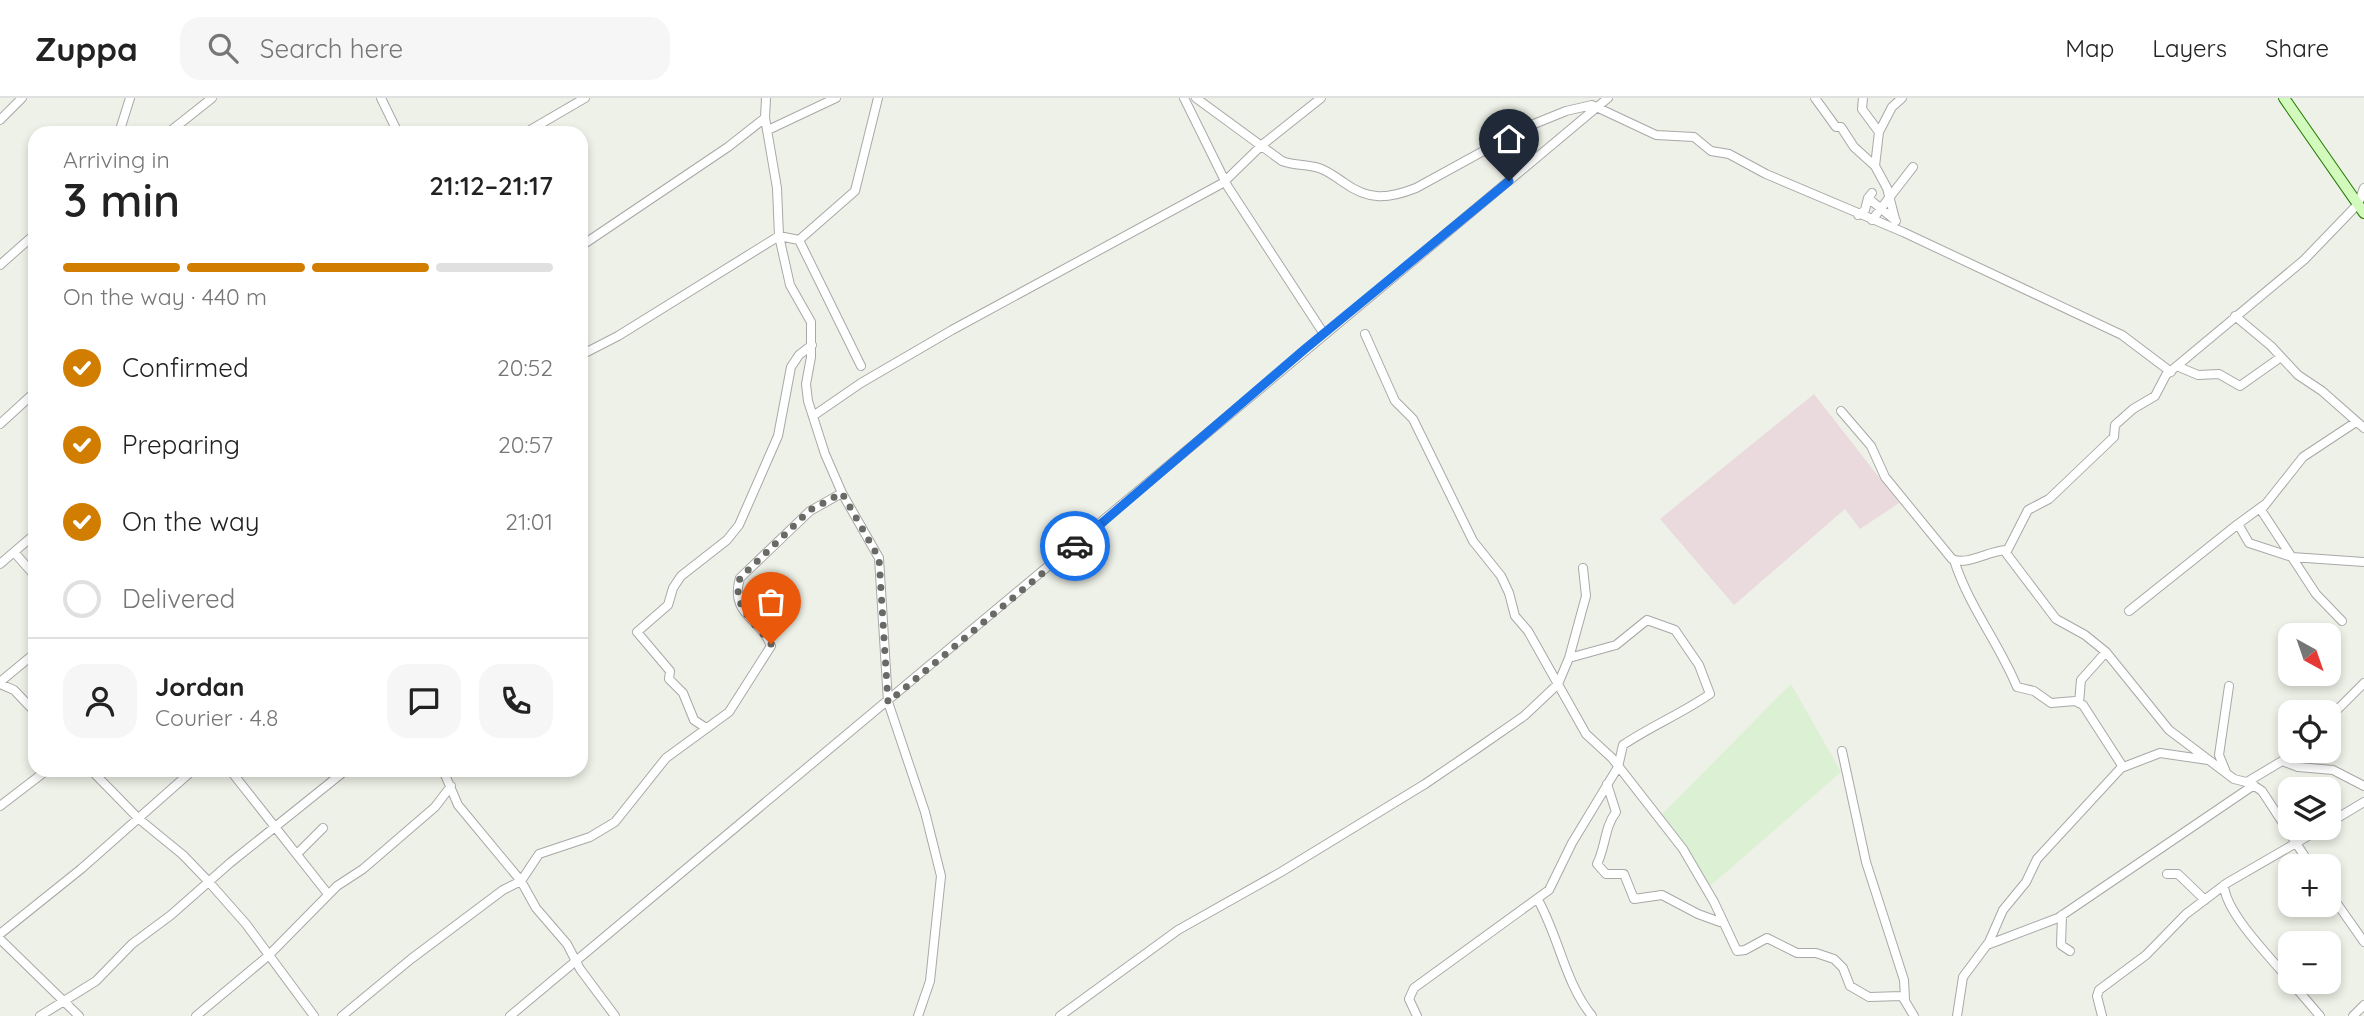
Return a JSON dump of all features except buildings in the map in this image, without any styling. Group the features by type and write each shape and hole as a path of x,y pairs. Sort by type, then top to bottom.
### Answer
{"main road":[{"path":"2284,98 2361,209"}],"street":[{"path":"0,120 22,98"},
{"path":"121,126 130,98"},
{"path":"177,126 212,98"},
{"path":"382,98 395,126"},
{"path":"537,126 585,98"},
{"path":"766,98 765,118 776,178 779,236 790,285 811,322 812,345 806,384 813,416 825,454 842,493 879,558 888,702 925,812 940,876 930,981 918,1016"},
{"path":"768,130 836,98"},
{"path":"799,240 855,191 878,98"},
{"path":"1184,98 1223,183 1322,331"},
{"path":"813,416 860,383 952,330 1223,183 1262,145 1321,98"},
{"path":"510,1016 1608,98"},
{"path":"1815,98 1836,127 1841,127 1854,147 1875,166 1887,188 1895,219 1903,232"},
{"path":"1863,98 1862,109 1879,132"},
{"path":"1875,166 1879,132 1892,107 1902,98"},
{"path":"1199,99 1282,161 1298,167 1318,167 1363,195 1377,198 1394,196 1416,188 1552,116 1578,107 1597,106 1660,136 1694,137 1712,151 1729,155 1858,215 1903,232 2122,335 2175,369 2198,375 2219,374 2240,386 2281,357"},
{"path":"588,241 728,147 765,118"},
{"path":"1872,220 1913,167"},
{"path":"2303,854 2270,801 2250,783 2228,775 2169,730 2106,653 2085,635 2056,619 2033,586 2009,561 2006,550 2028,510 2049,499 2114,437 2115,425 2137,406 2154,398 2162,379 2361,209 2364,188"},
{"path":"1858,215 1865,210 1870,196 1895,219"},
{"path":"588,351 618,336 779,236 799,240"},
{"path":"0,265 28,240"},
{"path":"799,240 861,366"},
{"path":"2235,316 2293,371 2322,391 2364,428"},
{"path":"1364,334 1395,401 1413,419 1473,541 1501,576 1510,593 1515,615 1528,631 1586,734 1618,767 1683,849 1714,902 1737,951 1769,939 1797,953 1816,953 1834,959 1843,968 1850,986 1869,997 1905,999"},
{"path":"706,728 691,717 683,693 669,679 670,671 637,632 668,605 673,588 684,573 727,540 740,525 778,436 791,367 799,355 812,345"},
{"path":"0,424 28,398"},
{"path":"1841,411 1871,446 1885,477 1954,560 1974,611 2012,671 2017,687 2034,691 2051,703 2079,703"},
{"path":"2129,611 2265,504 2303,457 2356,422"},
{"path":"342,1016 411,959 503,890 521,881 539,854 609,827 659,765 733,708 771,646 740,606 736,593 740,578 810,510 842,493"},
{"path":"2265,504 2262,515 2316,594 2342,621"},
{"path":"2238,524 2249,543 2292,557 2364,562"},
{"path":"0,564 28,540"},
{"path":"1954,560 1965,561 1991,551 2006,550"},
{"path":"14,552 28,568"},
{"path":"1060,1016 1178,930 1282,872 1425,784 1524,716 1558,684 1569,658 1586,596 1583,568"},
{"path":"1417,1016 1409,999 1414,988 1549,890 1572,843 1618,767 1623,746 1652,725 1675,718 1710,694 1699,664 1675,630 1647,620 1616,645 1569,658"},
{"path":"2106,653 2081,680 2079,703 2123,766"},
{"path":"28,659 0,683 14,690 28,705"},
{"path":"2341,706 2364,683"},
{"path":"2228,775 2220,755 2230,686"},
{"path":"1842,751 1866,862 1904,980 1905,999 1914,1016"},
{"path":"1957,1016 1963,976 1987,945 2003,910 2026,882 2037,859 2123,766 2160,752 2208,760"},
{"path":"1987,945 2062,915 2278,762"},
{"path":"2288,763 2298,767 2333,770 2364,786"},
{"path":"0,806 38,777"},
{"path":"99,777 139,819 183,855 208,881 243,920 314,1016"},
{"path":"79,1016 0,936 185,777"},
{"path":"236,777 328,894"},
{"path":"40,1016 96,981 132,944 171,915 208,881 337,777"},
{"path":"446,777 458,806 521,881 536,908 567,944 615,1016"},
{"path":"1607,784 1616,812 1606,825 1603,852 1597,864 1606,874 1623,874 1634,900 1662,895 1680,906 1720,922"},
{"path":"196,1016 268,956 328,894 363,869 435,807 451,786"},
{"path":"2341,816 2364,802"},
{"path":"298,853 323,828"},
{"path":"2102,1016 2096,996 2099,990 2150,952 2186,914 2224,886 2302,840"},
{"path":"2167,874 2178,874 2205,900"},
{"path":"2224,886 2225,895 2234,911 2278,966"},
{"path":"1538,900 1557,939 1577,996 1592,1016"},
{"path":"2341,909 2364,942"},
{"path":"2062,915 2062,944 2070,951"},
{"path":"2301,994 2320,1016"},
{"path":"2353,1016 2364,1006"}],"shaded area":[{"path":"1814,394 1899,503 1860,529 1845,509 1734,605 1660,519"}],"green space":[{"path":"1791,684 1841,772 1709,887 1662,814"}],"way so far":[{"path":"771,644 740,606 736,593 740,578 810,510 842,493 879,558 888,702 1075,546"}],"route":[{"path":"1075,546 1305,349 1509,181"}]}
